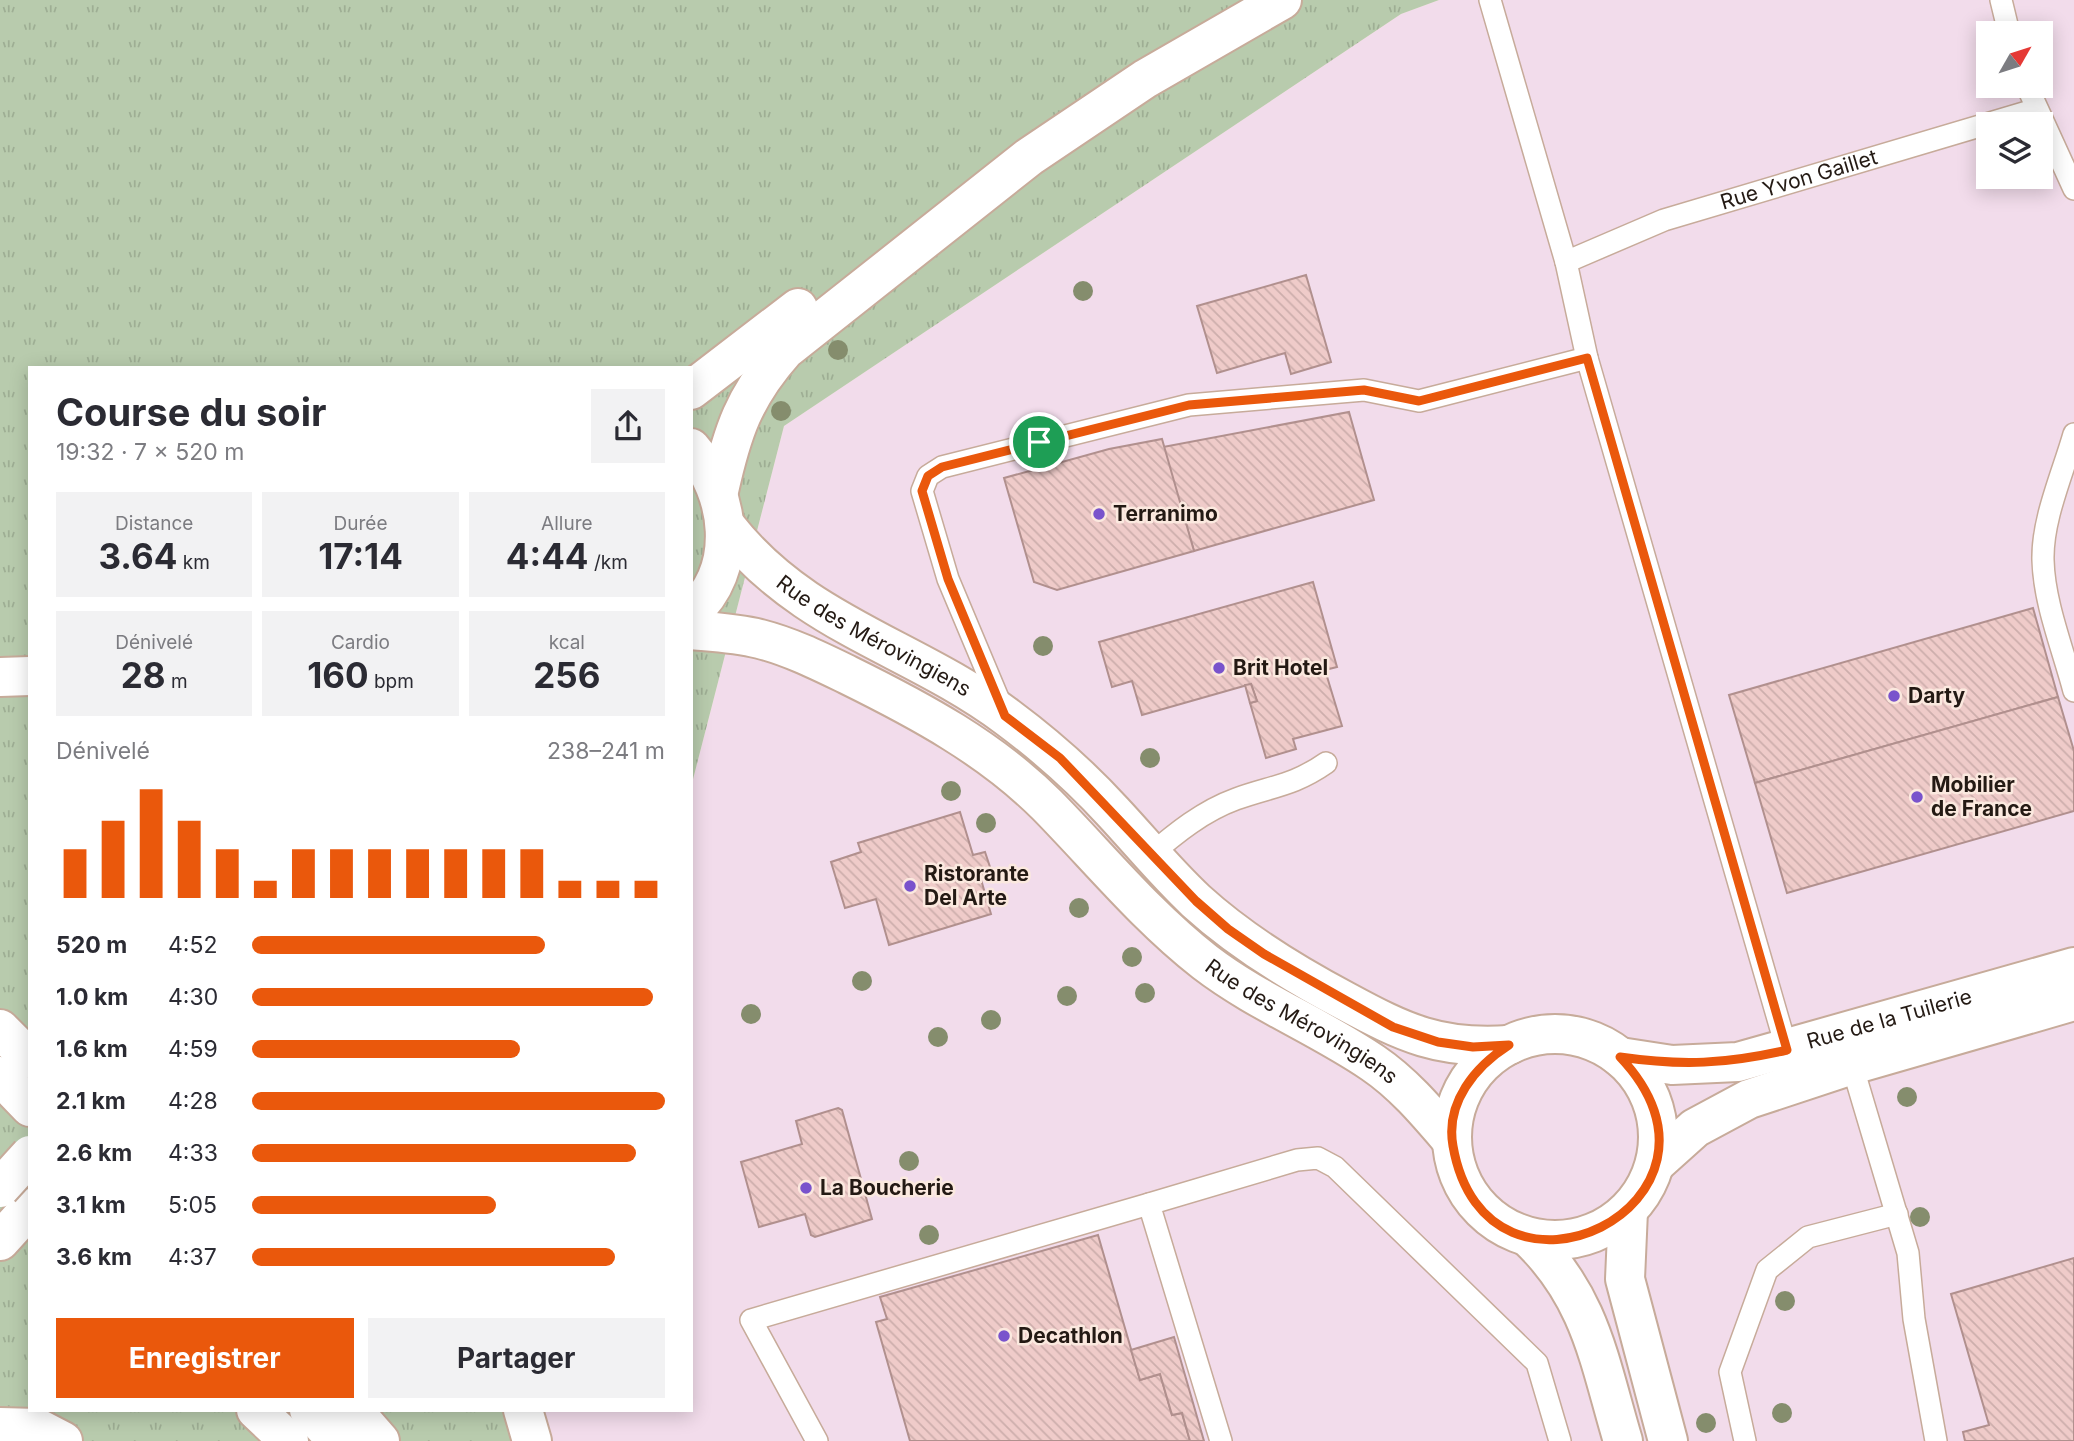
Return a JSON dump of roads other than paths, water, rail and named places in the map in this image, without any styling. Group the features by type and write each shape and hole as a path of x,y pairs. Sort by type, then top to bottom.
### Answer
{"main road":[{"path":"693,388 1012,138 1131,56 1229,0"},
{"path":"693,610 712,585 723,556 722,508 730,441 742,408 760,377 785,349 1029,157 1145,79 1282,0"},
{"name":"Rue des Mérovingiens","path":"693,450 706,465 722,508 749,555 784,587 873,642 944,677 1005,716 1060,758 1114,813 1149,856 1228,929 1328,992 1393,1027 1438,1042 1473,1047 1509,1045"},
{"name":"Rue des Mérovingiens","path":"693,631 759,639 795,650 899,700 964,738 1045,803 1152,917 1185,946 1243,988 1373,1063 1425,1108 1452,1141"},
{"path":"0,677 28,676"},
{"name":"Rue de la Tuilerie","path":"1620,1057 1672,1065 1738,1062 2074,967"},
{"name":"Rue de la Tuilerie","path":"1656,1163 1695,1128 1749,1099 1852,1065 2074,1001"},
{"path":"0,1029 28,1057"},
{"path":"1537,1035 1566,1035 1595,1042 1620,1057 1640,1078 1653,1105 1658,1134 1656,1163 1645,1189 1628,1210 1607,1227 1582,1237 1555,1241 1528,1237 1498,1223 1474,1201 1458,1173 1452,1141 1454,1118 1461,1095 1481,1066 1509,1045 1537,1035"},
{"path":"0,1076 28,1105"},
{"path":"0,1188 28,1157"},
{"path":"0,1181 28,1206"},
{"path":"0,1241 28,1210"},
{"path":"1628,1210 1625,1279 1668,1441"},
{"path":"1528,1237 1553,1261 1573,1289 1588,1323 1623,1441"},
{"path":"258,1412 289,1441"},
{"path":"311,1412 337,1441"},
{"path":"355,1412 380,1441"},
{"path":"524,1412 532,1441"},
{"path":"0,1427 38,1428 63,1441"}],"lane":[{"path":"1490,0 1566,262 1587,358 1787,1050"},
{"path":"2001,0 2006,21"},
{"path":"2032,98 2064,162 2074,189"},
{"name":"Rue Yvon Gaillet","path":"1566,262 1664,220 2037,109"},
{"path":"1005,716 948,579 922,491 928,476 942,467 1189,405 1364,390 1419,401 1587,358"},
{"path":"2074,434 2049,519 2043,559 2050,603 2074,691"},
{"path":"1149,856 1205,813 1235,799 1303,779 1326,763"},
{"path":"1852,1065 1908,1253 1914,1319 1936,1441"},
{"path":"817,1441 751,1320 1297,1160 1318,1158 1335,1167 1537,1363 1560,1441"},
{"path":"1149,1205 1221,1441"},
{"path":"1745,1441 1730,1372 1767,1270 1808,1237 1897,1214"}],"place":[{"name":"Terranimo","path":"1099,514"},
{"name":"Brit Hotel","path":"1219,668"},
{"name":"Darty","path":"1894,696"},
{"name":"Mobilier de France","path":"1917,797"},
{"name":"Ristorante Del Arte","path":"910,886"},
{"name":"La Boucherie","path":"806,1188"},
{"name":"Decathlon","path":"1004,1336"}]}
